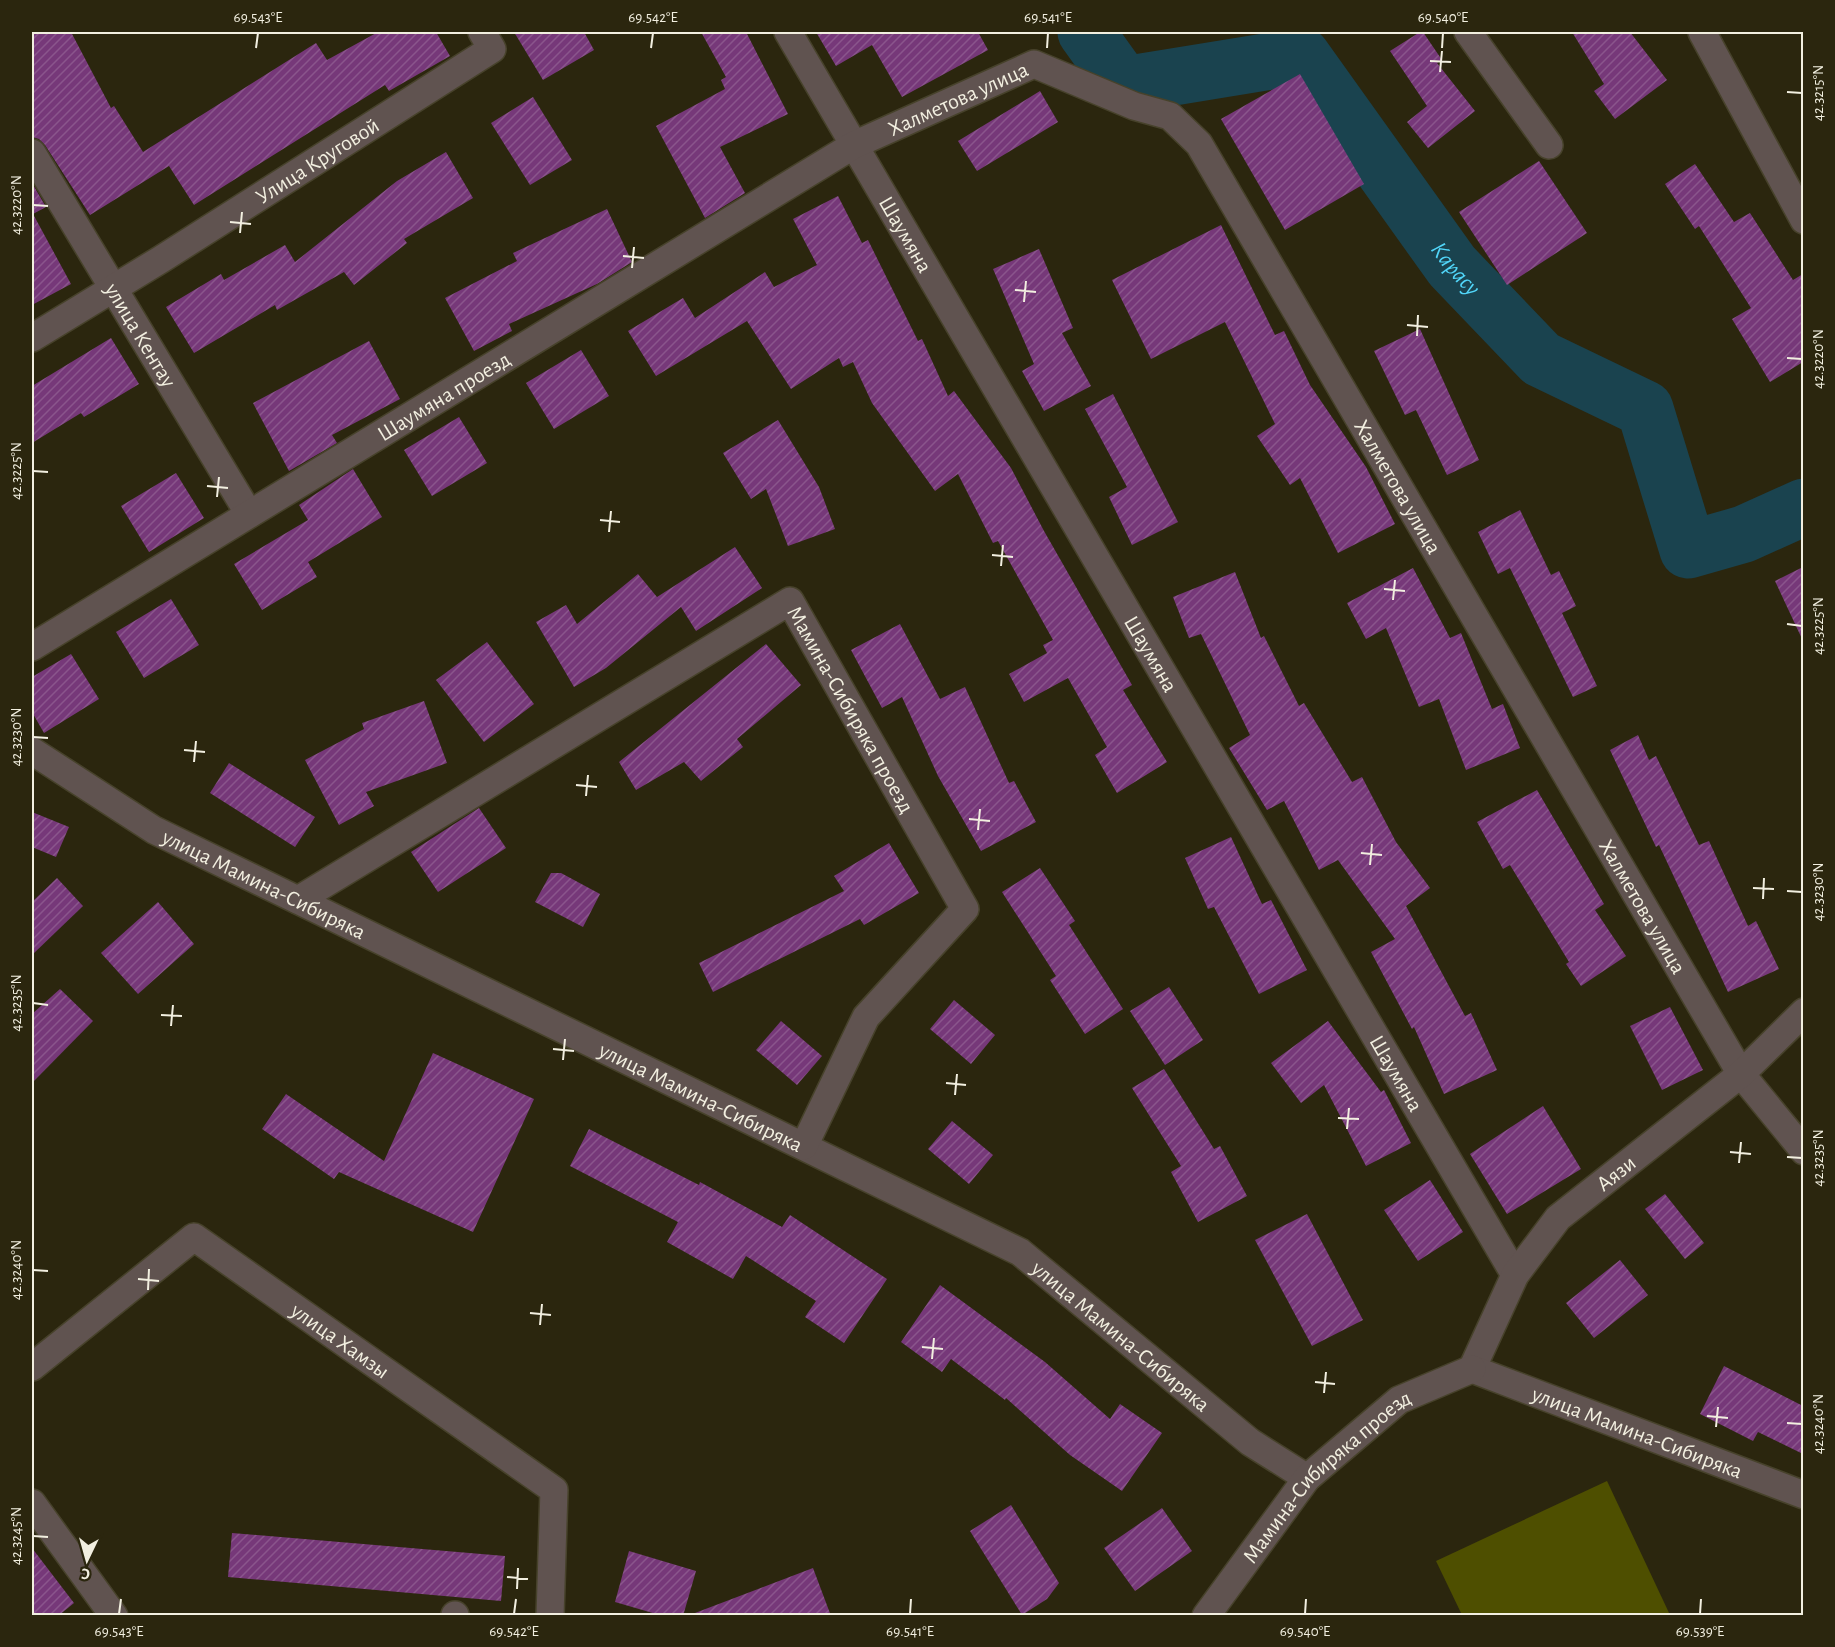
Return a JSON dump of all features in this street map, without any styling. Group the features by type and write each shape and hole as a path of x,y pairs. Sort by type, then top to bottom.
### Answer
{"street":[{"name":"Улица Круговой","path":"32,338 492,49 482,32"},
{"name":"Шаумяна","path":"788,32 1515,1275"},
{"path":"1468,32 1549,146"},
{"path":"1702,32 1803,220"},
{"name":"Халметова улица","path":"854,145 1034,64 1134,106 1170,116 1199,144 1741,1074 1803,1151"},
{"name":"Шаумяна проезд","path":"32,647 854,145"},
{"name":"улица Кентау","path":"32,153 249,514"},
{"name":"Мамина-Сибиряка проезд","path":"298,900 790,601 965,909 866,1017 804,1146"},
{"name":"улица Мамина-Сибиряка","path":"32,751 154,830 1020,1252 1250,1442 1307,1478"},
{"name":"Аязи","path":"1472,1370 1515,1275 1558,1218 1741,1074 1803,1012"},
{"name":"улица Хамзы","path":"32,1367 194,1238 554,1490 550,1616"},
{"name":"улица Мамина-Сибиряка","path":"1472,1370 1803,1495"},
{"name":"Мамина-Сибиряка проезд","path":"1206,1616 1307,1478 1399,1400 1472,1370"},
{"path":"32,1503 114,1616"}],"shaded area":[{"path":"1607,1481 1670,1615 1462,1615 1436,1561"}],"building":[{"path":"32,32 71,32 111,108 114,106 143,152 316,43 327,60 378,32 436,32 450,56 389,91 385,85 194,205 169,166 90,215 45,145 39,139 32,137"},
{"path":"514,32 584,32 594,50 543,80"},
{"path":"701,32 746,32 788,114 720,147 745,193 705,218 656,126 725,89 721,80 726,77"},
{"path":"816,32 978,32 988,50 902,97 872,45 836,66"},
{"path":"1423,32 1442,60 1437,63 1475,111 1428,148 1407,122 1427,106 1390,51"},
{"path":"1572,32 1630,32 1667,80 1615,119 1594,91 1604,84"},
{"path":"1300,74 1364,184 1285,230 1221,119"},
{"path":"1040,91 1058,122 977,171 958,141"},
{"path":"533,97 572,160 530,185 491,123"},
{"path":"446,152 473,198 404,239 407,243 354,285 344,272 277,310 275,305 194,353 166,307 221,274 224,280 285,245 295,262 397,181"},
{"path":"1539,161 1587,233 1507,285 1459,212"},
{"path":"1695,164 1734,222 1750,213 1793,280 1803,274 1803,362 1770,382 1732,319 1751,308 1699,226 1695,229 1665,184"},
{"path":"32,183 46,207 33,214 71,284 32,305"},
{"path":"838,196 862,243 868,240 918,341 922,339 948,396 954,391 1011,468 1044,531 1132,685 1123,690 1167,762 1117,793 1095,755 1107,747 1068,678 1024,702 1009,674 1047,653 1043,645 1053,640 998,541 993,543 958,474 935,491 872,403 853,362 843,367 839,358 791,389 747,321 656,376 628,331 683,298 695,318 765,272 774,287 817,265 793,219"},
{"path":"607,209 632,262 597,284 509,324 512,331 474,351 445,298 517,261 513,253"},
{"path":"1221,225 1275,335 1284,331 1310,385 1366,467 1395,524 1338,553 1300,478 1290,485 1257,436 1275,424 1225,322 1151,359 1112,280"},
{"path":"1039,249 1073,328 1062,333 1091,386 1044,411 1022,371 1034,364 993,269"},
{"path":"1420,329 1479,460 1447,475 1416,410 1405,415 1374,351"},
{"path":"111,338 139,384 84,417 81,413 32,443 32,386"},
{"path":"369,341 400,399 332,435 337,443 289,471 253,403"},
{"path":"581,350 609,396 554,429 526,383"},
{"path":"1113,394 1178,522 1132,545 1109,497 1127,487 1085,409"},
{"path":"459,417 487,463 432,496 404,450"},
{"path":"778,420 819,487 835,529 788,546 766,489 751,499 723,453"},
{"path":"353,469 382,517 308,562 317,577 262,610 234,564 308,520 299,505"},
{"path":"176,473 204,518 149,552 121,506"},
{"path":"1520,510 1551,575 1559,571 1576,606 1562,613 1597,686 1573,697 1510,568 1498,574 1478,532"},
{"path":"735,547 762,588 696,631 681,607 606,668 574,687 536,622 566,605 577,624 638,574 657,597"},
{"path":"1803,567 1803,641 1775,581"},
{"path":"1413,568 1450,638 1461,633 1492,709 1503,704 1520,748 1466,770 1439,699 1419,707 1386,628 1366,639 1347,603"},
{"path":"1235,572 1261,638 1264,636 1299,706 1304,703 1352,782 1362,777 1396,842 1430,888 1406,906 1465,1016 1471,1013 1497,1070 1444,1094 1414,1027 1412,1029 1371,952 1395,939 1338,860 1319,870 1284,801 1267,810 1229,748 1250,735 1201,634 1189,638 1173,597"},
{"path":"171,599 199,645 144,678 116,632"},
{"path":"900,624 940,699 965,687 1009,783 1014,781 1036,822 981,851 938,776 902,697 882,708 851,650"},
{"path":"487,642 534,704 484,742 436,680"},
{"path":"766,644 801,685 737,739 743,747 701,781 684,762 636,790 619,762"},
{"path":"71,654 99,699 44,733 32,712 32,677"},
{"path":"424,701 447,763 366,792 374,806 339,825 305,760 364,729 362,723"},
{"path":"1638,735 1649,760 1656,756 1699,845 1709,841 1748,926 1756,921 1779,969 1728,992 1659,845 1656,847 1610,750"},
{"path":"229,763 315,817 295,847 210,793"},
{"path":"1537,790 1604,904 1595,910 1626,956 1581,986 1566,964 1569,962 1510,865 1503,869 1477,822"},
{"path":"479,808 506,848 438,892 411,852"},
{"path":"32,812 69,827 56,857 32,847"},
{"path":"1231,837 1262,904 1271,900 1307,970 1259,994 1214,907 1208,909 1185,858"},
{"path":"889,843 919,893 864,925 860,919 713,992 699,963 844,891 834,876"},
{"path":"1040,868 1075,921 1069,925 1123,1009 1085,1034 1050,980 1056,976 1002,892"},
{"path":"551,873 561,873 600,894 583,927 535,902"},
{"path":"57,878 83,906 32,955 32,902"},
{"path":"158,902 194,944 138,994 101,953"},
{"path":"1169,987 1203,1040 1165,1065 1130,1011"},
{"path":"60,989 93,1021 32,1083 32,1014"},
{"path":"954,1000 995,1035 971,1064 930,1029"},
{"path":"1670,1007 1703,1070 1662,1090 1630,1026"},
{"path":"781,1021 822,1056 797,1085 756,1050"},
{"path":"1328,1021 1381,1092 1384,1090 1411,1143 1366,1166 1324,1085 1301,1103 1271,1063"},
{"path":"433,1053 534,1099 473,1232 339,1172 334,1179 262,1129 286,1094 384,1161"},
{"path":"1164,1069 1214,1149 1220,1146 1247,1196 1198,1222 1171,1172 1181,1166 1132,1088"},
{"path":"1543,1106 1581,1169 1507,1214 1470,1154"},
{"path":"952,1121 993,1155 969,1184 928,1149"},
{"path":"589,1129 699,1185 700,1182 782,1227 790,1215 887,1279 844,1343 805,1317 816,1301 746,1256 733,1279 667,1242 678,1222 570,1166"},
{"path":"1430,1180 1463,1232 1418,1261 1384,1210"},
{"path":"1665,1194 1704,1243 1685,1259 1645,1209"},
{"path":"1307,1214 1363,1320 1312,1346 1255,1240"},
{"path":"1620,1260 1648,1295 1594,1338 1566,1303"},
{"path":"940,1285 1045,1362 1110,1419 1120,1404 1162,1433 1122,1491 1070,1455 1006,1398 1005,1400 951,1359 942,1372 901,1342"},
{"path":"1724,1366 1803,1406 1803,1454 1758,1432 1753,1441 1700,1414"},
{"path":"1011,1505 1059,1583 1047,1599 1022,1615 970,1531"},
{"path":"1162,1508 1192,1551 1135,1591 1104,1548"},
{"path":"232,1533 505,1556 501,1601 228,1577"},
{"path":"32,1548 74,1603 58,1616 32,1616"},
{"path":"629,1551 696,1571 683,1616 663,1616 615,1602"},
{"path":"813,1568 831,1616 695,1616 695,1613"}],"waterway":[{"name":"Карасу","path":"1086,32 1124,85 1302,56 1452,266 1541,359 1645,409 1688,550 1744,534 1804,507"}]}
